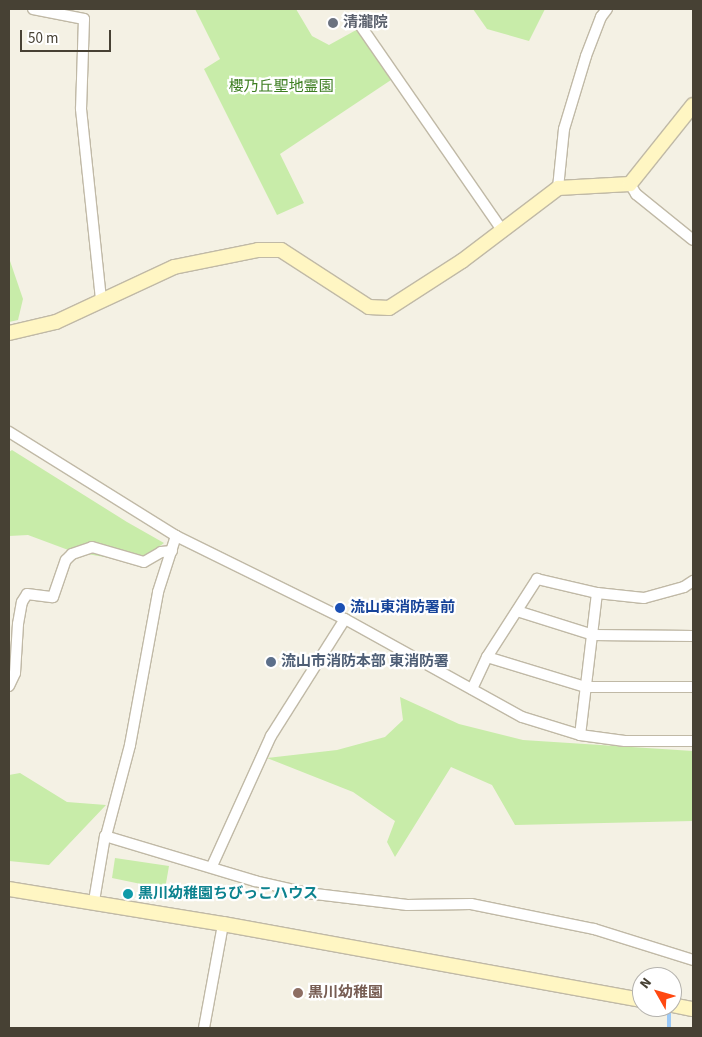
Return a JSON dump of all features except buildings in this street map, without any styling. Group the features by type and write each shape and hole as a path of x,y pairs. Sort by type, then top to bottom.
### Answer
{"street":[{"path":"33,9 84,19 81,109 101,300"},
{"path":"558,188 564,129 586,56 607,9"},
{"path":"358,22 502,230"},
{"path":"9,333 56,322 174,267 258,250 281,250 370,307 389,308 416,292 558,188 630,184 693,105"},
{"path":"630,184 636,194 693,240"},
{"path":"9,432 176,536 346,619 522,716 580,735 625,740 693,741"},
{"path":"94,902 103,838 106,836 130,745 158,592 176,536"},
{"path":"9,686 15,673 18,624 22,602 27,594 53,597 66,560 72,554 92,547 144,562 161,552 172,551"},
{"path":"472,689 487,657 537,579 597,593 644,598 684,587 693,581"},
{"path":"580,735 597,593"},
{"path":"517,610 592,636 693,636"},
{"path":"212,866 271,736 346,619"},
{"path":"487,657 585,687 693,687"},
{"path":"106,836 212,866 255,881 307,893 407,905 471,904 594,929 693,960"},
{"path":"9,889 223,924 632,998"},
{"path":"204,1028 223,924"}],"green space":[{"name":"櫻乃丘聖地霊園","path":"195,9 296,9 312,36 329,45 358,29 391,80 280,154 304,203 277,215 204,69 220,59"},
{"path":"473,9 545,9 529,41 487,29"},
{"path":"9,258 23,299 18,320 9,322"},
{"path":"12,450 164,543 137,563 71,551 28,535 9,536 9,452"},
{"path":"400,697 459,724 523,740 693,751 693,821 515,825 492,785 451,767 395,857 387,842 395,821 353,792 267,758 337,750 385,737 403,720"},
{"path":"20,773 67,802 106,805 49,865 9,861 9,775"},
{"path":"115,858 169,866 165,889 112,878"}],"waterway":[{"path":"669,1017 669,1028"}],"place":[{"name":"清瀧院","path":"333,23"},
{"name":"流山東消防署前","path":"340,608"},
{"name":"流山市消防本部 東消防署","path":"271,662"},
{"name":"黒川幼稚園ちびっこハウス","path":"128,894"},
{"name":"黒川幼稚園","path":"298,993"}]}
